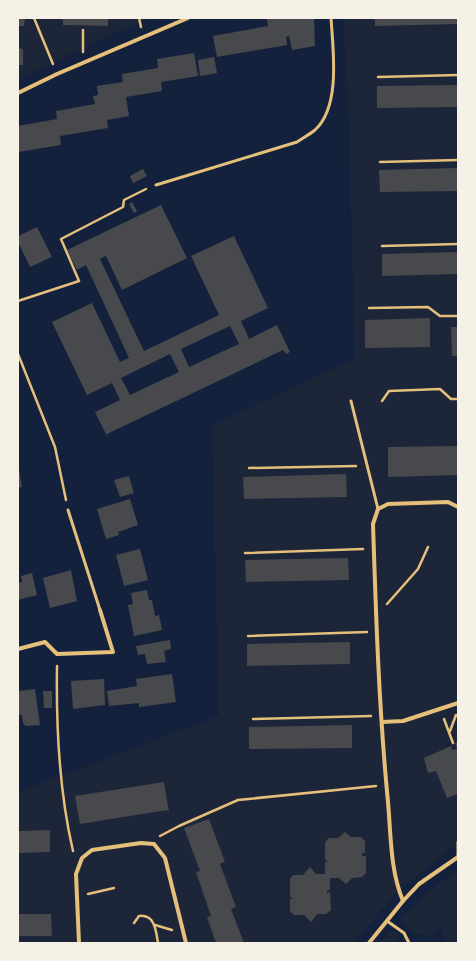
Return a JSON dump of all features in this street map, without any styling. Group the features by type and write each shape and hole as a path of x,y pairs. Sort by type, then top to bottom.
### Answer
{"street":[{"path":"18,94 82,62 188,18"},
{"path":"403,901 396,883 386,785 381,716 373,524 378,509 388,504 448,502 458,507"},
{"path":"18,649 45,642 58,654 112,652 100,610"},
{"path":"382,722 403,721 458,703"},
{"path":"79,943 76,874 82,858 92,850 141,843 154,844 165,858 186,943"},
{"path":"369,943 403,901 419,884 458,857"}],"lane":[{"path":"156,185 297,142 315,130 323,120 333,90 331,18"},
{"path":"352,401 378,509"},
{"path":"68,510 100,610"},
{"path":"458,842 458,857"},
{"path":"387,921 404,933 409,943"}],"path":[{"path":"34,18 57,74"},
{"path":"82,62 83,30"},
{"path":"378,77 458,75"},
{"path":"380,162 458,160"},
{"path":"18,301 79,281 61,239 123,207 124,200 156,185"},
{"path":"382,246 458,244"},
{"path":"369,308 428,307 440,316 458,316"},
{"path":"18,354 55,447 68,510"},
{"path":"382,401 389,391 440,389 451,399 458,399"},
{"path":"249,468 367,465"},
{"path":"377,611 383,607 418,569 428,547"},
{"path":"245,553 374,549"},
{"path":"248,636 377,632"},
{"path":"58,654 59,752 63,801 73,854 82,858"},
{"path":"439,709 453,743"},
{"path":"253,719 381,716"},
{"path":"154,844 160,836 168,831 238,800 386,785"},
{"path":"98,892 114,888"},
{"path":"134,923 139,916 146,916 150,918 155,925 158,943"}],"shaded area":[{"path":"18,18 150,18 86,46 18,80"},
{"path":"343,18 458,18 458,843 398,891 353,943 18,943 18,792 219,716 212,426 355,358 348,98"},
{"path":"458,869 458,943 447,943 440,928 428,936 415,933 400,919 425,895"},
{"path":"389,932 397,932 400,935 394,943 380,943"}],"building":[{"path":"18,18 25,18 24,26 18,26"},
{"path":"63,18 108,18 108,26 63,25"},
{"path":"267,18 314,18 315,46 292,50 289,36 286,37 287,45 217,57 213,36 268,26"},
{"path":"375,18 458,18 458,24 375,26"},
{"path":"18,48 23,49 23,65 18,65"},
{"path":"194,53 198,76 161,82 162,91 126,97 129,116 107,120 108,128 60,136 61,145 18,152 18,126 57,119 56,111 95,104 93,96 98,95 97,86 123,82 122,74 158,68 157,59"},
{"path":"214,57 217,73 200,76 198,60"},
{"path":"458,85 458,107 377,108 377,86"},
{"path":"458,168 458,191 380,192 379,170"},
{"path":"143,169 147,176 133,183 130,176"},
{"path":"132,202 137,211 134,213 129,204"},
{"path":"161,205 187,258 122,290 106,256 100,259 144,351 219,315 191,256 234,236 268,308 241,321 249,339 277,325 290,352 286,354 283,350 107,434 108,438 95,412 120,400 112,383 87,395 52,322 92,303 120,362 129,358 86,265 77,270 67,250","holes":["230,326 239,344 189,367 181,349","170,354 179,372 130,395 121,378"]},
{"path":"37,227 52,257 30,267 18,242 18,236"},
{"path":"458,252 458,274 382,276 382,254"},
{"path":"430,318 430,347 365,348 365,320"},
{"path":"451,327 458,327 458,356 452,356"},
{"path":"458,446 458,475 388,477 388,447"},
{"path":"18,463 22,487 18,488"},
{"path":"346,474 347,497 244,499 243,477"},
{"path":"129,476 134,493 120,497 114,480"},
{"path":"130,499 138,525 118,532 119,535 106,539 97,509"},
{"path":"140,549 148,580 124,586 116,555"},
{"path":"348,558 349,580 246,582 245,560"},
{"path":"71,570 77,601 50,608 43,578"},
{"path":"32,573 37,595 18,600 18,583 22,582 21,576"},
{"path":"147,590 149,600 152,600 155,616 159,615 162,630 134,636 128,605 133,604 131,593"},
{"path":"170,640 171,649 164,651 166,662 147,664 145,654 138,655 136,646"},
{"path":"350,642 350,664 247,666 247,644"},
{"path":"172,674 176,702 139,707 139,703 109,706 107,691 137,686 136,679"},
{"path":"104,679 105,705 73,709 71,681"},
{"path":"35,689 40,725 26,726 23,723 22,715 18,715 18,691"},
{"path":"43,691 52,691 52,708 44,708"},
{"path":"352,725 352,748 249,749 249,727"},
{"path":"458,742 458,794 447,798 436,771 428,773 424,758 451,746 452,750 457,749 455,743"},
{"path":"164,782 169,813 167,810 80,824 75,796"},
{"path":"209,819 225,862 220,864 236,907 231,909 244,943 216,943 207,917 211,916 196,872 200,871 184,828"},
{"path":"50,830 50,852 18,853 18,831"},
{"path":"345,832 351,837 361,837 365,841 365,853 362,853 362,856 366,856 366,873 362,877 352,878 346,884 339,878 330,878 330,890 327,890 327,893 330,892 331,910 326,914 317,914 311,922 304,915 294,915 290,911 290,899 292,899 292,897 290,897 290,879 293,875 303,875 310,867 316,874 325,874 325,862 327,862 327,860 325,860 325,842 329,838 338,838"},
{"path":"18,914 51,914 52,936 18,936"}]}
